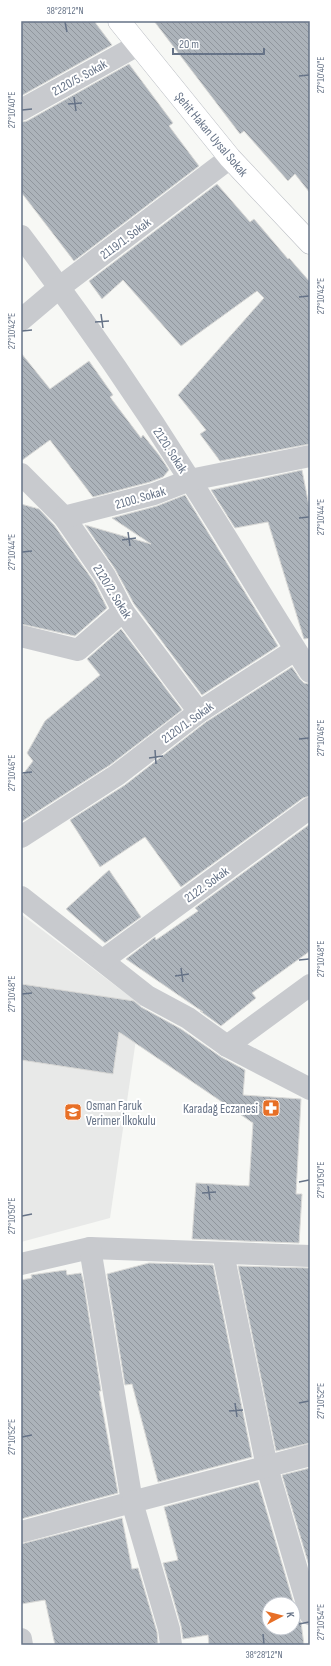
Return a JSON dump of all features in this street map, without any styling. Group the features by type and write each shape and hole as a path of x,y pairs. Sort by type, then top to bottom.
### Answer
{"main road":[{"name":"Şehit Hakan Uysal Sokak","path":"119,21 230,158 310,244"}],"street":[{"name":"2120/5. Sokak","path":"21,110 138,45"},
{"name":"2119/1. Sokak","path":"21,320 60,287 230,158"},
{"name":"2120. Sokak","path":"21,236 60,287 140,404 190,480 310,672"},
{"name":"2100. Sokak","path":"64,517 154,494 190,480 310,456"},
{"name":"2120/2. Sokak","path":"21,474 64,517 104,576 124,611 199,712"},
{"path":"21,636 78,650 124,611"},
{"name":"2120/1. Sokak","path":"21,837 117,775 199,712 295,650"},
{"name":"2122. Sokak","path":"103,960 310,808"},
{"path":"21,897 147,996 188,1018 227,1046 310,1090"},
{"path":"227,1046 310,985"},
{"path":"90,1248 132,1502 169,1630 171,1645"},
{"path":"21,1264 90,1248 310,1256"},
{"path":"223,1253 267,1467 310,1614"},
{"path":"21,1532 310,1455"},
{"path":"21,1639 22,1645"}],"shaded area":[{"name":"Osman Faruk Verimer İlkokulu","path":"21,914 141,1005 110,1218 21,1242"}],"building":[{"path":"21,21 94,21 112,45 21,96"},
{"path":"154,21 310,21 310,193 295,174 288,181 244,131 240,134"},
{"path":"129,64 173,123 169,126 199,166 74,261 21,192 21,122 27,121"},
{"path":"217,184 250,222 254,219 310,282 310,444 220,461 200,434 206,430 178,395 264,298 257,291 181,346 123,280 102,299 89,281"},
{"path":"21,353 50,389 89,361 113,395 110,397 141,438 143,435 169,470 163,477 150,482 93,497 50,440 21,461"},
{"path":"302,470 310,511 310,638 304,639 268,522 235,528 211,490"},
{"path":"185,495 278,646 202,695 134,604 115,569 85,525 151,544 112,518 157,506"},
{"path":"21,504 39,509 54,525 94,582 107,608 75,636 21,624"},
{"path":"121,629 182,710 110,765 21,822 21,777 33,761 27,753 45,721 100,675 87,659"},
{"path":"292,667 304,683 310,684 310,796 303,798 181,887 145,837 100,867 70,820 125,785 206,722"},
{"path":"310,824 310,951 252,993 256,998 221,1026 126,959 155,937 156,940 198,911 195,908"},
{"path":"109,870 141,917 105,943 66,909"},
{"path":"21,984 134,1001 141,1007 181,1029 221,1057 245,1070 243,1095 301,1099 296,1194 302,1194 299,1243 192,1239 196,1183 249,1186 253,1123 119,1032 113,1074 21,1060"},
{"path":"149,1263 213,1265 252,1457 158,1482 132,1384 125,1385 107,1274"},
{"path":"238,1266 310,1268 310,1443 276,1451"},
{"path":"66,1270 67,1275 81,1273 83,1280 101,1391 99,1391 118,1493 21,1519 21,1280 32,1278 31,1275"},
{"path":"310,1468 310,1569 282,1475"},
{"path":"258,1482 292,1596 261,1596 261,1636 301,1636 301,1622 304,1645 209,1645 208,1635 183,1639 181,1626 163,1563 178,1560 164,1507"},
{"path":"122,1518 132,1569 138,1568 157,1632 158,1643 147,1645 55,1645 45,1600 21,1604 21,1544"}],"place":[{"name":"Karadağ Eczanesi","path":"271,1108"},
{"name":"Osman Faruk Verimer İlkokulu","path":"73,1112"}]}
